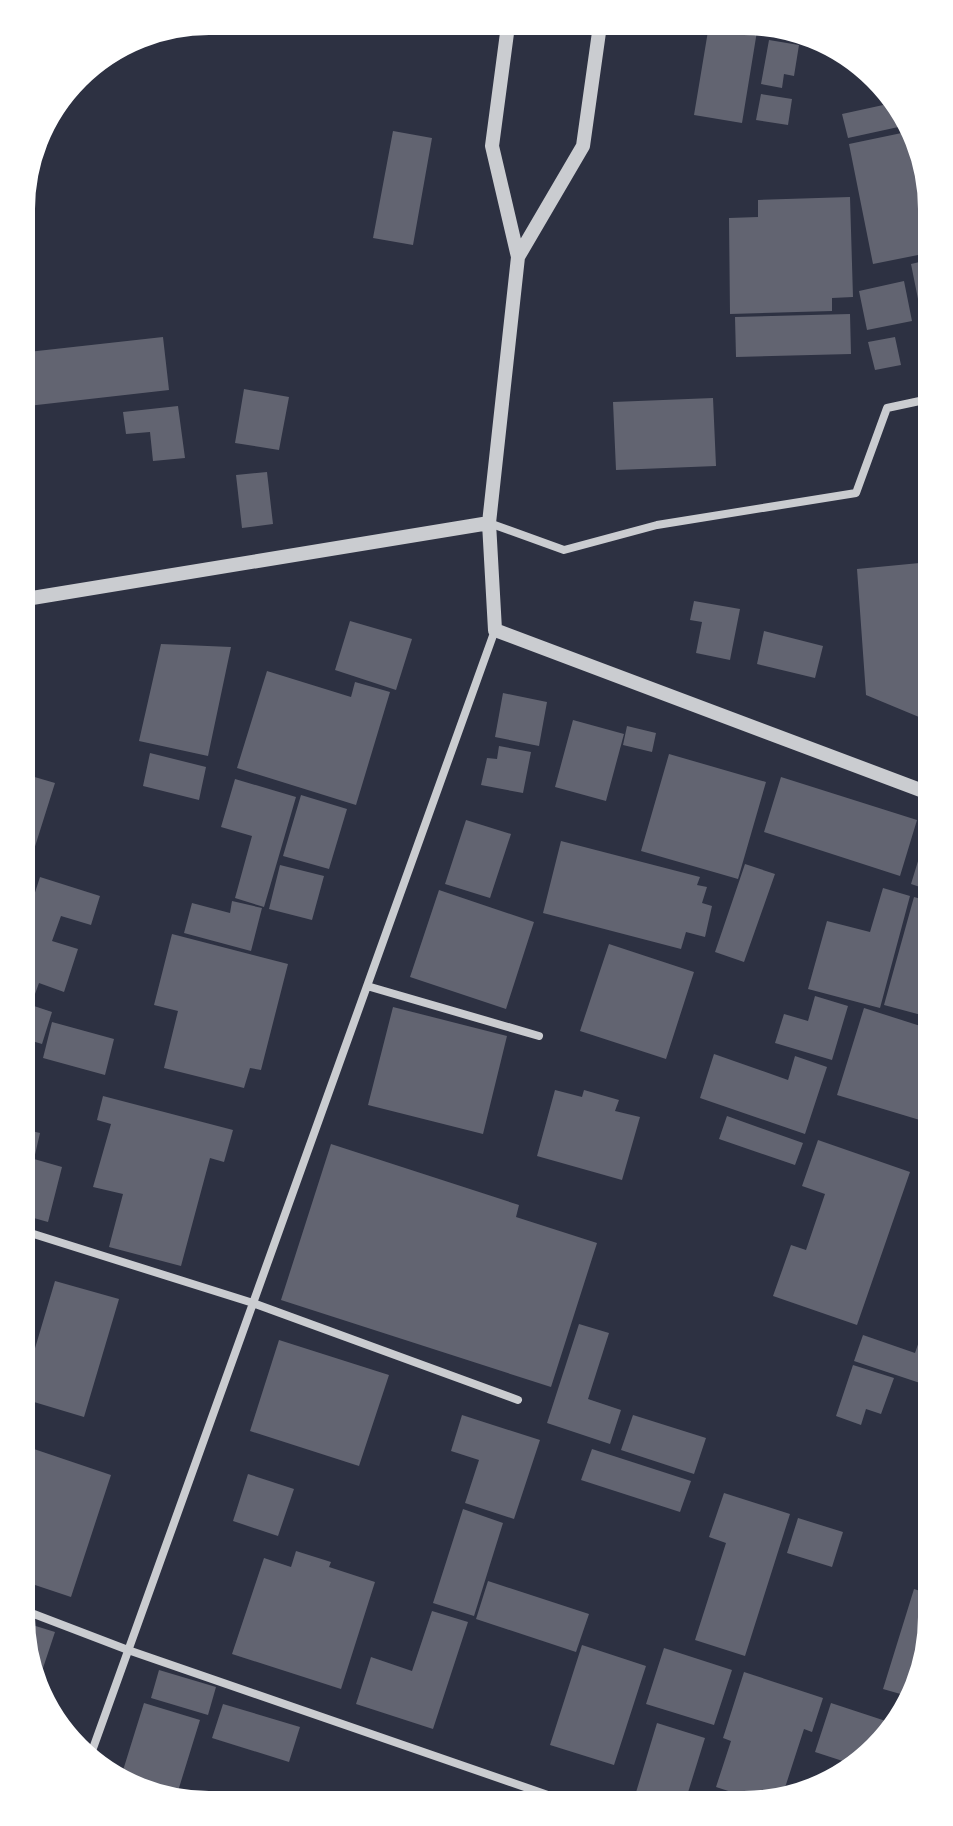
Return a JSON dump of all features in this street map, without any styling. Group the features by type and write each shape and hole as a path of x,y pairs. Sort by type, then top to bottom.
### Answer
{"street":[{"path":"91,1752 495,630 489,523 518,257 492,146 507,30"},
{"path":"518,257 583,146 599,30"},
{"path":"30,598 489,523 564,550 657,525 856,493 887,408 923,400"},
{"path":"495,630 923,791"},
{"path":"367,986 539,1036"},
{"path":"30,1233 253,1303 518,1400"},
{"path":"30,1613 128,1650 551,1796"}],"building":[{"path":"708,30 757,31 742,123 694,115"},
{"path":"769,40 799,45 794,76 784,74 782,88 761,84"},
{"path":"761,94 792,99 788,125 756,120"},
{"path":"889,104 903,126 848,138 842,114"},
{"path":"393,131 432,138 413,245 373,238"},
{"path":"906,132 914,151 921,185 923,254 873,264 849,144"},
{"path":"850,197 853,297 832,298 832,311 730,314 729,218 758,217 758,200"},
{"path":"923,261 923,324 911,264"},
{"path":"904,281 912,321 867,330 859,291"},
{"path":"850,314 851,354 736,357 735,317"},
{"path":"163,337 169,390 30,406 30,352"},
{"path":"895,337 901,365 875,370 868,342"},
{"path":"244,389 289,397 279,450 235,443"},
{"path":"713,398 716,466 616,470 613,402"},
{"path":"178,406 185,458 153,461 150,432 126,434 123,412"},
{"path":"267,472 273,524 242,528 236,475"},
{"path":"923,563 923,719 866,695 857,569"},
{"path":"694,601 740,609 730,660 696,653 702,622 690,620"},
{"path":"350,621 412,639 396,690 335,670"},
{"path":"764,631 823,646 815,678 757,664"},
{"path":"161,644 231,647 208,756 139,741"},
{"path":"267,671 351,697 355,682 390,692 356,805 237,768"},
{"path":"503,693 547,702 539,746 495,737"},
{"path":"573,720 624,734 606,801 555,787"},
{"path":"627,726 656,733 652,752 623,745"},
{"path":"499,746 531,752 523,793 481,785 487,758 497,759"},
{"path":"150,753 206,767 199,800 143,786"},
{"path":"669,754 766,782 738,879 641,851"},
{"path":"30,776 55,783 30,855"},
{"path":"781,777 917,820 900,876 764,832"},
{"path":"235,779 296,797 264,907 235,898 252,836 221,827"},
{"path":"301,795 347,809 329,869 283,856"},
{"path":"466,820 511,834 490,898 445,884"},
{"path":"561,841 700,877 697,885 707,887 702,903 712,906 705,937 686,932 681,949 543,913"},
{"path":"923,845 923,888 911,884"},
{"path":"745,864 775,874 744,962 715,952"},
{"path":"280,865 324,876 312,920 269,909"},
{"path":"40,877 100,896 91,925 61,916 52,941 78,949 64,992 39,983 31,1005 52,1012 42,1044 30,1040 30,908"},
{"path":"883,888 910,896 880,1008 808,989 827,921 870,932"},
{"path":"439,890 534,922 506,1009 410,977"},
{"path":"914,897 923,900 923,1015 884,1005"},
{"path":"232,901 262,908 251,951 184,933 192,903 230,913"},
{"path":"172,934 288,964 261,1070 250,1068 244,1088 164,1068 178,1011 154,1005"},
{"path":"609,944 694,972 666,1059 580,1031"},
{"path":"815,996 848,1006 832,1060 775,1043 784,1014 808,1021"},
{"path":"393,1007 507,1036 483,1134 368,1105"},
{"path":"864,1008 923,1027 923,1121 837,1095"},
{"path":"52,1022 114,1039 105,1075 43,1058"},
{"path":"714,1054 788,1080 795,1056 827,1067 805,1134 700,1098"},
{"path":"555,1090 582,1097 584,1090 619,1100 615,1111 640,1117 622,1180 537,1156"},
{"path":"103,1096 233,1130 224,1162 210,1158 181,1266 109,1247 123,1194 93,1187 111,1124 97,1120"},
{"path":"727,1116 803,1143 795,1165 719,1139"},
{"path":"30,1131 40,1133 34,1159 62,1167 48,1222 30,1217"},
{"path":"818,1140 910,1172 857,1325 773,1296 791,1245 806,1250 825,1194 802,1186"},
{"path":"331,1144 519,1205 516,1217 597,1243 551,1387 281,1300"},
{"path":"55,1281 119,1299 84,1417 30,1401 30,1354 33,1355"},
{"path":"579,1324 609,1333 588,1399 621,1410 610,1444 547,1423"},
{"path":"923,1330 923,1384 854,1361 863,1335 915,1353"},
{"path":"279,1340 389,1375 359,1466 250,1431"},
{"path":"853,1365 894,1378 881,1414 866,1409 861,1425 836,1416"},
{"path":"462,1415 540,1440 514,1519 465,1503 479,1460 451,1451"},
{"path":"633,1415 706,1438 694,1474 621,1450"},
{"path":"30,1448 111,1475 71,1597 30,1583"},
{"path":"592,1449 691,1481 680,1512 581,1480"},
{"path":"248,1474 294,1489 278,1536 233,1521"},
{"path":"724,1493 790,1514 745,1656 695,1640 726,1543 709,1537"},
{"path":"463,1509 503,1523 474,1616 433,1603"},
{"path":"798,1518 843,1532 832,1567 787,1553"},
{"path":"296,1551 331,1562 329,1567 375,1582 341,1689 232,1654 264,1558 291,1567"},
{"path":"488,1581 589,1614 576,1652 476,1619"},
{"path":"914,1589 923,1592 923,1629 914,1675 905,1695 883,1689"},
{"path":"432,1611 468,1622 433,1729 356,1704 371,1657 412,1671"},
{"path":"31,1624 55,1632 40,1677 33,1652"},
{"path":"582,1645 646,1666 614,1765 550,1745"},
{"path":"664,1648 732,1670 714,1725 646,1704"},
{"path":"159,1670 216,1687 208,1715 151,1698"},
{"path":"744,1672 823,1698 812,1732 804,1729 784,1791 744,1796 716,1787 731,1741 723,1738"},
{"path":"144,1703 200,1720 177,1793 151,1787 122,1773"},
{"path":"831,1703 889,1722 871,1744 848,1763 815,1752"},
{"path":"223,1704 300,1727 289,1762 212,1738"},
{"path":"657,1723 705,1738 687,1796 635,1796"}]}
